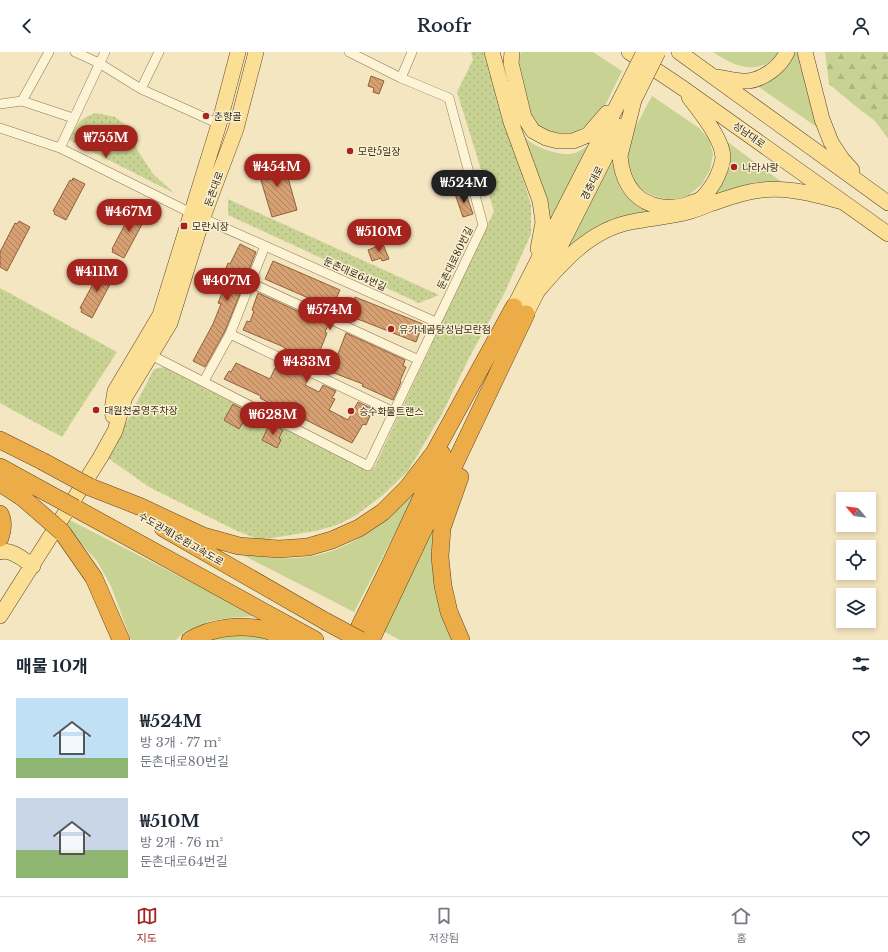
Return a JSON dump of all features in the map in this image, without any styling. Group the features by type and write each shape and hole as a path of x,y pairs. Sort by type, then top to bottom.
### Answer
{"highway":[{"path":"90,487 141,507 203,536 239,546 279,549 308,547 332,540 359,528 383,512 408,487 434,453 484,363 520,311"},
{"path":"461,640 449,612 443,586 440,557 442,528 495,377 520,311"},
{"path":"353,640 390,565 484,363"},
{"path":"371,640 450,476 495,377"},
{"name":"수도권제1순환고속도로","path":"0,440 90,487 360,640"},
{"path":"0,468 26,491 62,532 94,578 121,640"},
{"path":"0,482 75,508 315,640"},
{"path":"0,514 3,521 0,538"},
{"path":"190,640 208,632 239,627 266,630 289,640"}],"main road":[{"name":"둔촌대로","path":"33,566 100,458 115,431 125,397 170,323 238,52"},
{"name":"둔촌대로","path":"115,431 112,410 115,391 160,316 197,215 236,129 256,52"},
{"path":"492,52 511,122 540,201 543,222 536,264"},
{"path":"512,52 511,63 524,117 533,131 546,138 558,141 573,142 588,135 628,98"},
{"name":"성남대로","path":"629,52 684,89 888,234"},
{"name":"경충대로","path":"520,311 536,293 628,98 644,52"},
{"name":"경충대로","path":"520,311 536,264 628,98 658,52"},
{"path":"679,52 888,203"},
{"path":"715,77 748,81 772,71 785,59 788,52"},
{"path":"805,52 822,119 831,142 842,159 875,194"},
{"path":"628,98 620,156 625,180 634,193 647,202 663,207 681,207 701,199 711,188 718,174 723,158 720,144 684,89"},
{"path":"536,293 555,271 582,244 614,226 631,222 659,219 689,212 740,195 767,189 810,193 843,202"},
{"path":"0,552 11,552 33,566 0,616"}],"street":[{"path":"22,101 49,52"},
{"path":"75,52 99,63 141,89 219,124"},
{"path":"60,148 105,52"},
{"path":"141,89 159,52"},
{"name":"둔촌대로80번길","path":"204,382 368,466 483,224 449,98 401,78 349,52"},
{"path":"401,78 412,52"},
{"path":"0,104 22,101 73,118"},
{"name":"둔촌대로64번길","path":"0,128 60,148 197,215 436,322"},
{"path":"151,355 204,382 230,334 264,246"},
{"path":"250,283 419,360"},
{"path":"230,334 394,412"}],"green space":[{"path":"471,52 485,52 531,205 531,234 505,292 469,358 442,414 408,471 383,495 355,516 337,525 315,531 260,540 235,530 149,487 108,458 154,369 168,366 213,392 374,468 494,211 457,92 473,60"},
{"path":"521,52 593,52 622,71 601,114 584,131 572,135 557,136 541,131 530,120 517,66"},
{"path":"713,52 778,52 775,57 763,65 748,67 726,60"},
{"path":"792,52 800,52 821,130 756,85"},
{"path":"825,52 888,52 888,138 874,120 829,84"},
{"path":"652,96 699,128 709,139 713,154 710,170 702,184 688,196 669,200 651,195 636,186 628,173 627,143"},
{"path":"96,113 115,117 127,126 138,151 153,174 174,193 69,140 82,120"},
{"path":"516,122 528,140 542,148 554,152 573,154 583,149 594,140 546,233"},
{"path":"725,140 783,183 755,182 707,200"},
{"path":"613,150 616,178 626,196 634,203 656,212 558,257"},
{"path":"228,199 439,295 419,303 228,215"},
{"path":"0,288 117,352 62,437 0,403"},
{"path":"423,479 354,612 237,552 267,557 295,558 319,555 342,547 363,535 383,520"},
{"path":"58,514 257,616 211,621 184,632 176,640 131,640 111,586 97,561 72,534"},
{"path":"437,522 455,640 400,640 381,630"},
{"path":"239,633 264,637 271,640 204,640"}],"building":[{"path":"371,76 384,81 379,94 373,92 374,88 368,86"},
{"path":"283,160 297,210 272,217 257,167"},
{"path":"73,178 85,184 66,220 54,214 55,212 53,211 70,180 72,181"},
{"path":"465,191 473,214 463,217 455,194"},
{"path":"135,209 147,215 124,258 112,252 112,249 132,211 134,212"},
{"path":"19,221 30,227 7,271 0,267 0,252 15,223 17,224"},
{"path":"240,244 256,252 245,280 243,280 237,293 240,294 225,331 205,367 193,361 213,324 221,304 218,303 226,283 221,281 228,263 230,264"},
{"path":"383,244 389,259 382,261 381,258 372,261 368,250"},
{"path":"273,261 340,290 336,299 352,306 355,297 423,324 416,342 345,314 265,279"},
{"path":"104,269 115,275 92,318 81,312 82,309 80,308 100,271 102,272"},
{"path":"258,293 328,325 325,332 327,333 319,353 321,354 317,363 243,330 247,321 250,322 254,311 252,310"},
{"path":"346,333 405,360 403,366 406,367 393,400 362,386 363,384 326,370 329,361 332,362 336,353 338,354"},
{"path":"236,363 270,379 275,368 278,369 280,364 309,378 305,385 319,392 323,385 336,391 332,398 335,399 329,410 348,420 358,402 371,408 367,415 370,416 366,425 363,424 352,443 294,414 293,416 260,398 261,396 224,379 229,371 231,372"},
{"path":"233,404 246,411 241,419 244,421 239,429 224,420"},
{"path":"270,423 283,430 279,438 281,440 277,448 262,440"}],"place":[{"name":"춘향골","path":"206,116"},
{"name":"모란5일장","path":"350,151"},
{"name":"나라사랑","path":"734,167"},
{"name":"모란시장","path":"184,226"},
{"name":"유가네곰탕성남모란점","path":"391,329"},
{"name":"대원천공영주차장","path":"96,410"},
{"name":"승수화물트랜스","path":"351,411"}]}
